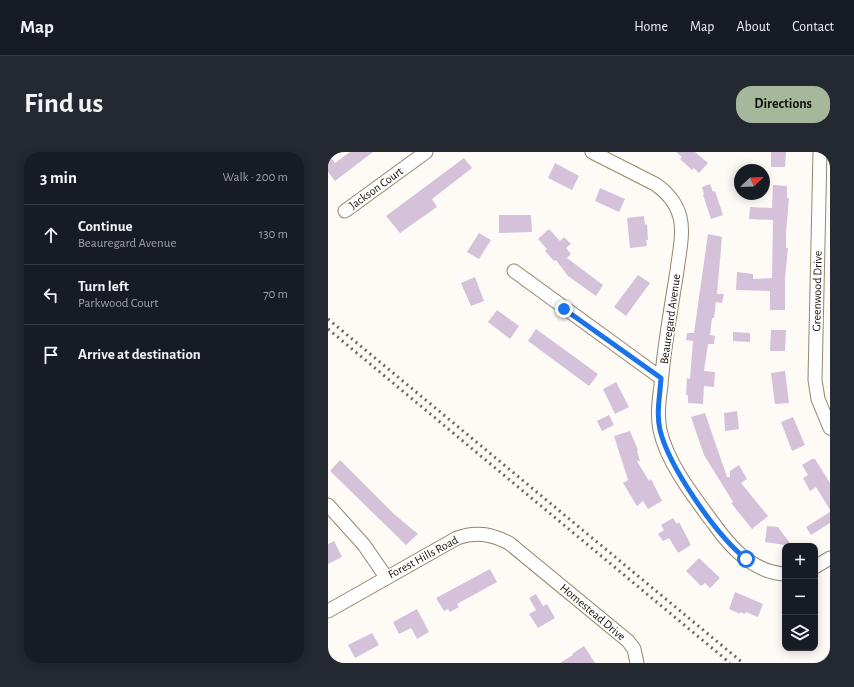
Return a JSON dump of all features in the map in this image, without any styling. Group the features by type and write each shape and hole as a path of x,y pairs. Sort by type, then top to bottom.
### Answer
{"street":[{"name":"Jackson Court","path":"345,211 426,152"},
{"name":"Beauregard Avenue","path":"592,152 664,190 674,202 680,217 680,250 661,378 658,414 660,429 668,453 692,493 736,551 762,568 777,574 782,574"},
{"name":"Greenwood Drive","path":"820,152 815,380 818,399 830,428"},
{"path":"514,271 661,378"},
{"path":"328,505 364,545 386,577"},
{"name":"Forest Hills Road","path":"328,611 456,538 476,533 495,537 509,544 539,567"},
{"path":"818,565 830,558"},
{"name":"Homestead Drive","path":"539,567 628,641 634,649 637,663"}],"building":[{"path":"350,152 373,152 335,181 328,172 328,154 335,163"},
{"path":"676,152 695,152 708,163 699,173 694,168 692,170 680,159 682,157"},
{"path":"771,152 786,152 785,167 771,167"},
{"path":"464,158 472,168 432,199 437,207 400,233 386,216"},
{"path":"555,163 579,176 572,190 548,178"},
{"path":"710,184 713,192 715,191 723,215 711,219 703,195 702,187"},
{"path":"773,185 787,186 787,198 789,198 786,233 786,248 788,248 785,278 785,310 770,310 770,291 736,290 737,272 753,274 753,279 772,278 773,220 749,219 750,207 772,208"},
{"path":"600,188 625,199 619,212 595,201"},
{"path":"499,215 531,215 532,232 499,233"},
{"path":"644,216 645,225 647,224 647,246 630,248 627,218"},
{"path":"549,229 560,241 564,237 571,244 566,248 571,254 567,258 603,285 596,296 568,276 556,260 554,261 545,251 547,249 538,239"},
{"path":"479,233 491,240 479,259 467,252"},
{"path":"708,234 722,237 717,294 724,294 722,303 716,302 710,335 715,336 714,344 708,344 704,371 715,372 714,387 704,386 703,404 688,403 688,395 686,395 687,378 690,379 693,341 686,340 687,333 694,333"},
{"path":"638,275 650,283 626,316 614,307"},
{"path":"475,277 484,301 471,306 461,283"},
{"path":"497,310 519,326 510,339 488,322"},
{"path":"536,329 598,374 589,386 528,341"},
{"path":"771,330 786,330 785,351 770,351"},
{"path":"733,332 750,333 750,342 733,341"},
{"path":"785,371 789,403 775,404 771,373"},
{"path":"616,382 629,407 615,414 603,389"},
{"path":"737,411 739,429 725,431 724,413"},
{"path":"705,413 727,477 730,477 730,471 739,465 747,479 741,483 768,516 752,529 731,503 733,502 704,455 691,417"},
{"path":"609,415 614,425 602,431 597,421"},
{"path":"793,417 805,445 792,451 781,422"},
{"path":"630,431 638,450 640,461 637,461 649,481 651,479 662,501 648,509 643,501 637,506 623,483 628,480 614,436"},
{"path":"812,459 815,459 830,483 830,510 816,487 810,491 803,478 808,475 802,465"},
{"path":"340,460 394,514 418,534 406,545 330,471"},
{"path":"830,512 830,523 811,535 806,527"},
{"path":"673,518 677,524 679,522 691,545 678,553 669,538 663,541 658,534 664,530 661,525"},
{"path":"767,526 778,527 790,543 782,543 782,545 765,542"},
{"path":"334,541 342,557 328,564 328,544"},
{"path":"699,558 720,578 710,588 705,583 701,586 686,571"},
{"path":"490,569 497,582 457,604 459,607 450,612 448,609 444,611 436,598"},
{"path":"735,592 763,604 758,617 746,612 745,614 740,612 740,614 729,609"},
{"path":"536,594 543,606 547,604 555,618 538,628 529,614 536,610 529,598"},
{"path":"417,609 429,632 417,639 411,628 399,634 393,622"},
{"path":"372,633 379,645 355,658 348,645"},
{"path":"584,646 595,663 560,663 573,655 572,654"}],"railway":[{"path":"328,319 743,663"},
{"path":"328,329 730,663"}],"route":[{"path":"564,309 661,378 658,414 660,429 668,453 692,493 717,528 736,551 746,559"}]}
